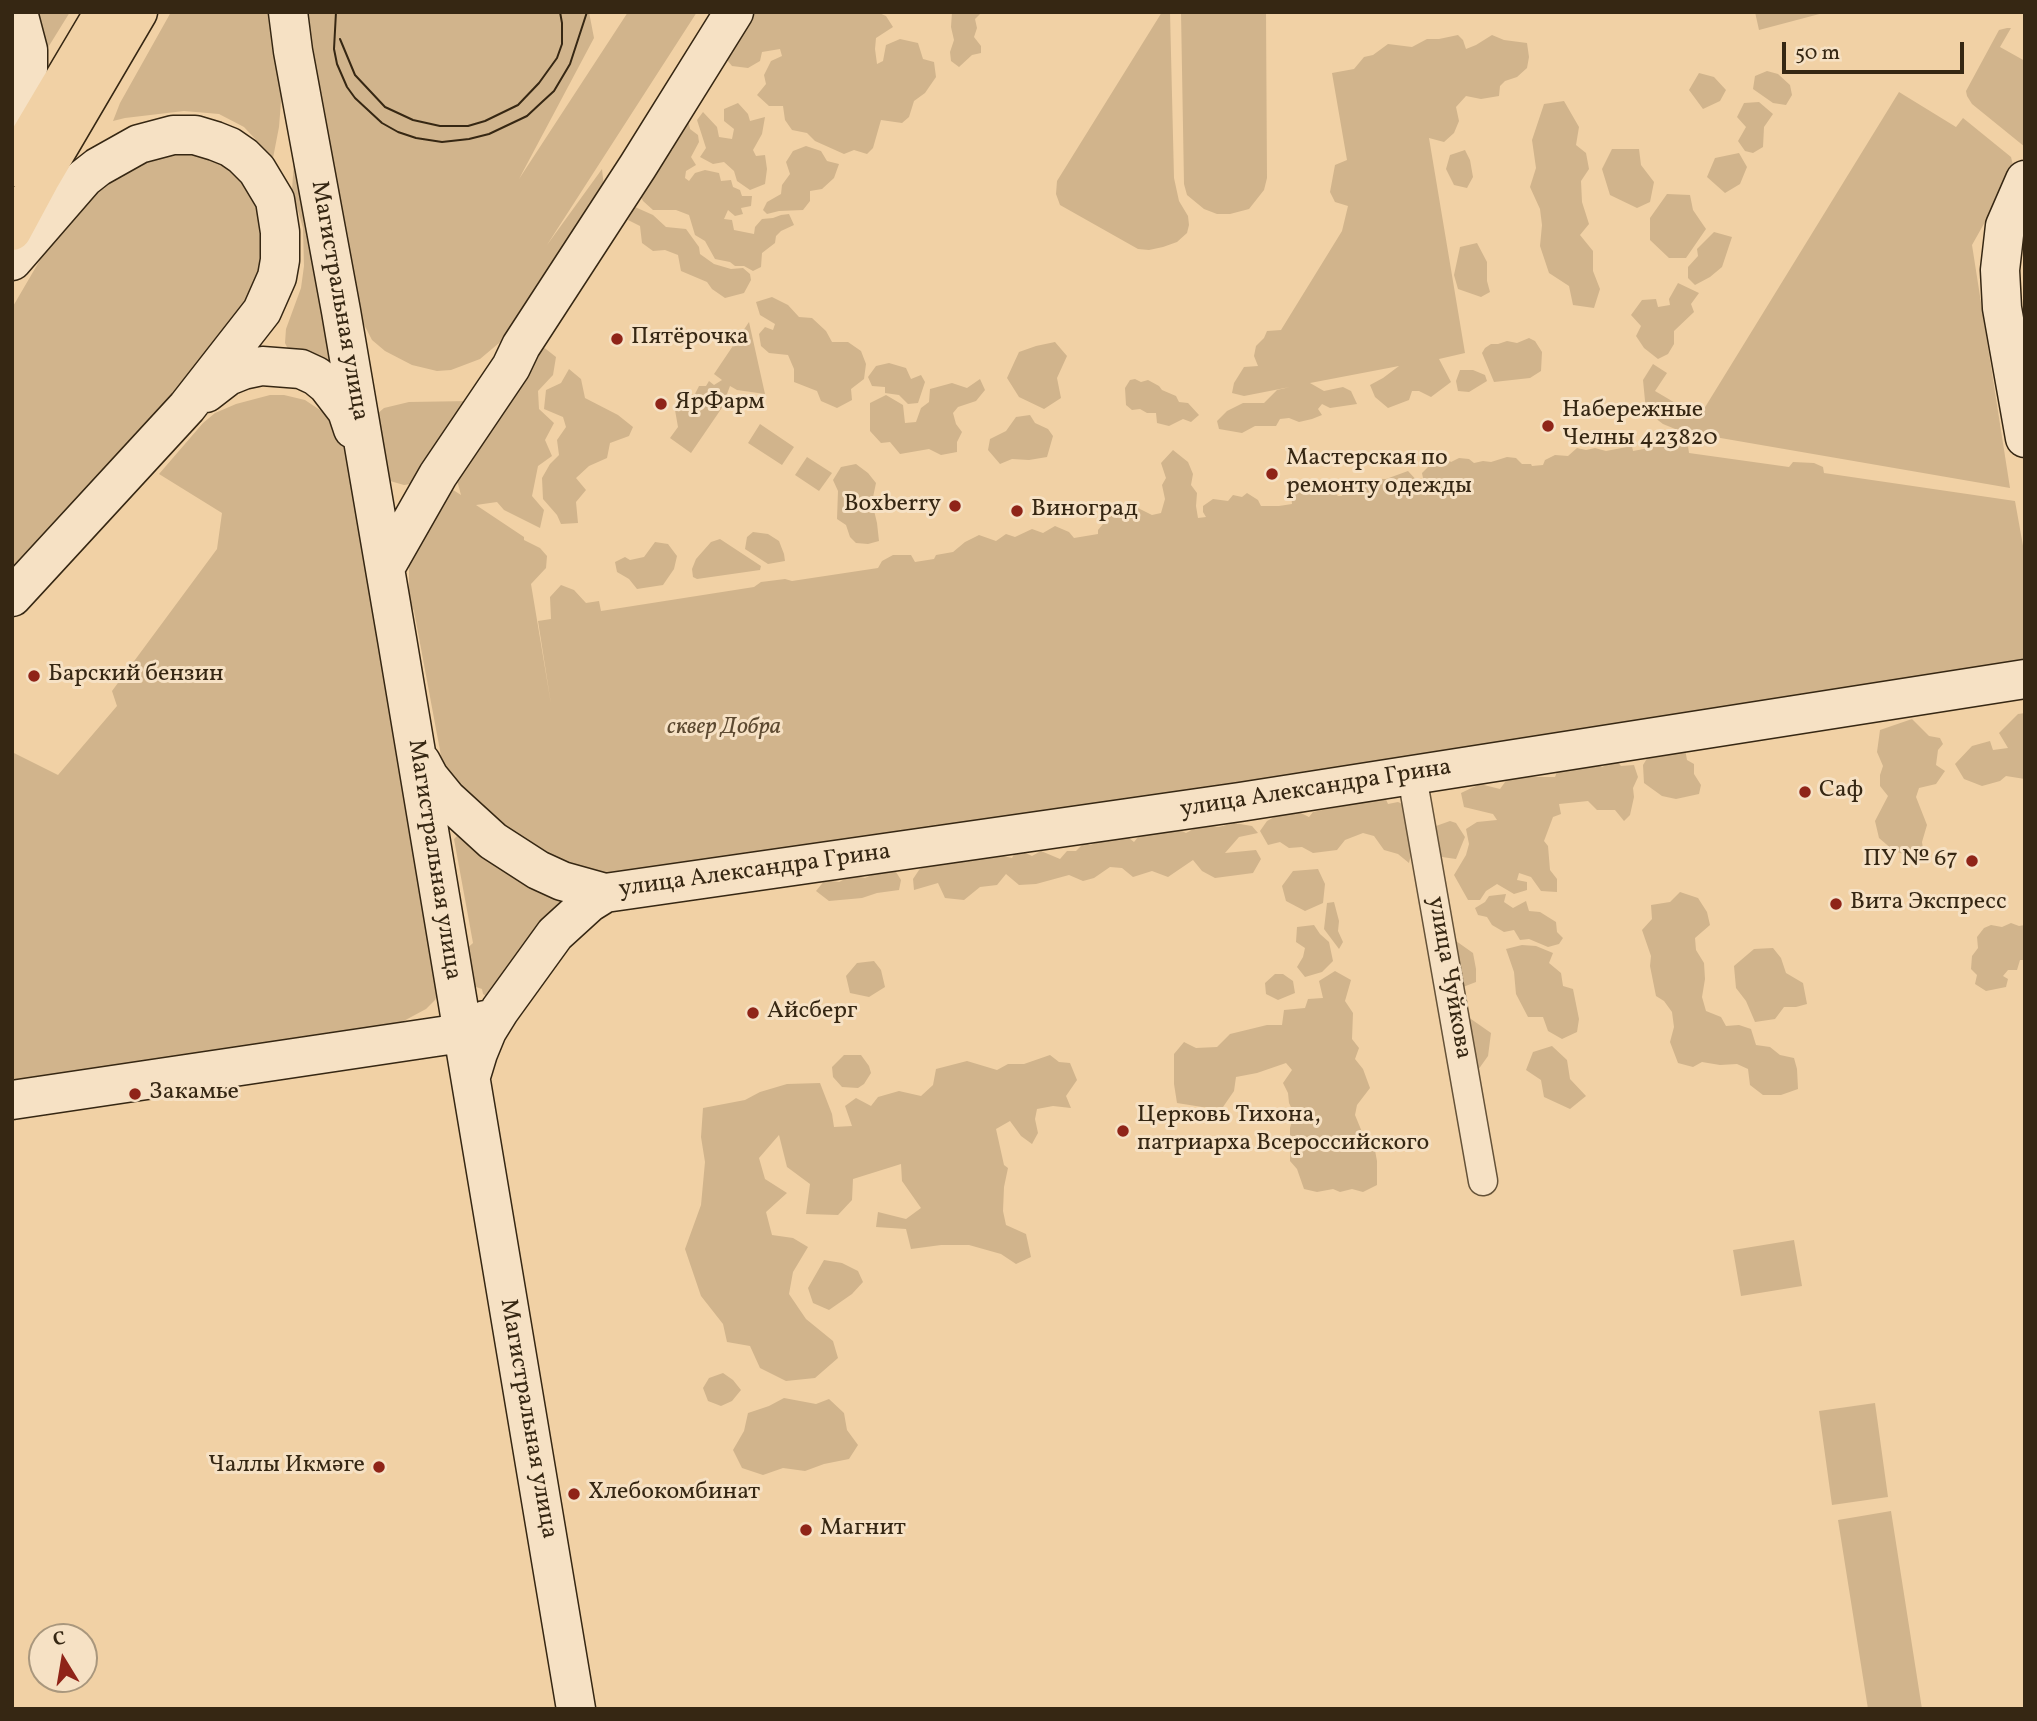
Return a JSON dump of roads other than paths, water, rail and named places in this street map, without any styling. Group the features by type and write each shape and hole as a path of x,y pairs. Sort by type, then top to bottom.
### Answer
{"main road":[{"path":"12,126 25,88 28,69 28,50 18,12"},
{"path":"12,167 104,12"},
{"path":"12,231 138,12"},
{"name":"Магистральная улица","path":"288,12 370,477 576,1709"},
{"path":"385,568 438,475 510,367 734,12"},
{"path":"12,261 84,178 111,158 156,138 195,135 230,147 257,170 275,200 281,243 276,278 262,311 187,407 12,597"},
{"path":"2025,180 2005,226 2000,270 2002,308 2025,438"},
{"path":"187,407 228,376 243,370 262,366 301,369 327,385 347,411 370,477"},
{"name":"улица Александра Грина","path":"605,893 793,868 1412,776 2025,679"},
{"path":"416,752 429,777 447,799 493,841 538,870 562,881 605,893"},
{"path":"392,1042 440,1059 470,1082 487,1031 514,990 555,934 589,903 605,893"},
{"path":"392,1042 424,1026 440,1007 453,981"},
{"path":"12,1100 462,1033 482,1023 514,990"}],"street":[{"name":"улица Чуйкова","path":"1412,776 1483,1181"}],"tram line":[{"path":"336,12 334,49 337,64 355,98 382,123 398,132 442,142 489,134 527,116 554,91 570,64 587,12"},
{"path":"340,39 355,75 385,107 413,120 440,126 468,126 518,105 539,83 557,58 562,44 560,12"}],"place":[{"name":"Пятёрочка","path":"617,339"},
{"name":"ЯрФарм","path":"661,404"},
{"name":"Набережные Челны 423820","path":"1548,426"},
{"name":"Мастерская по ремонту одежды","path":"1272,474"},
{"name":"Boxberry","path":"955,506"},
{"name":"Виноград","path":"1017,511"},
{"name":"Барский бензин","path":"34,676"},
{"name":"Саф","path":"1805,792"},
{"name":"ПУ № 67","path":"1972,861"},
{"name":"Вита Экспресс","path":"1836,904"},
{"name":"Айсберг","path":"753,1013"},
{"name":"Закамье","path":"135,1094"},
{"name":"Церковь Тихона, патриарха Всероссийского","path":"1123,1131"},
{"name":"Чаллы Икмәге","path":"379,1467"},
{"name":"Хлебокомбинат","path":"574,1494"},
{"name":"Магнит","path":"806,1530"}],"park label":[{"name":"сквер Добра","path":"724,729"}]}
